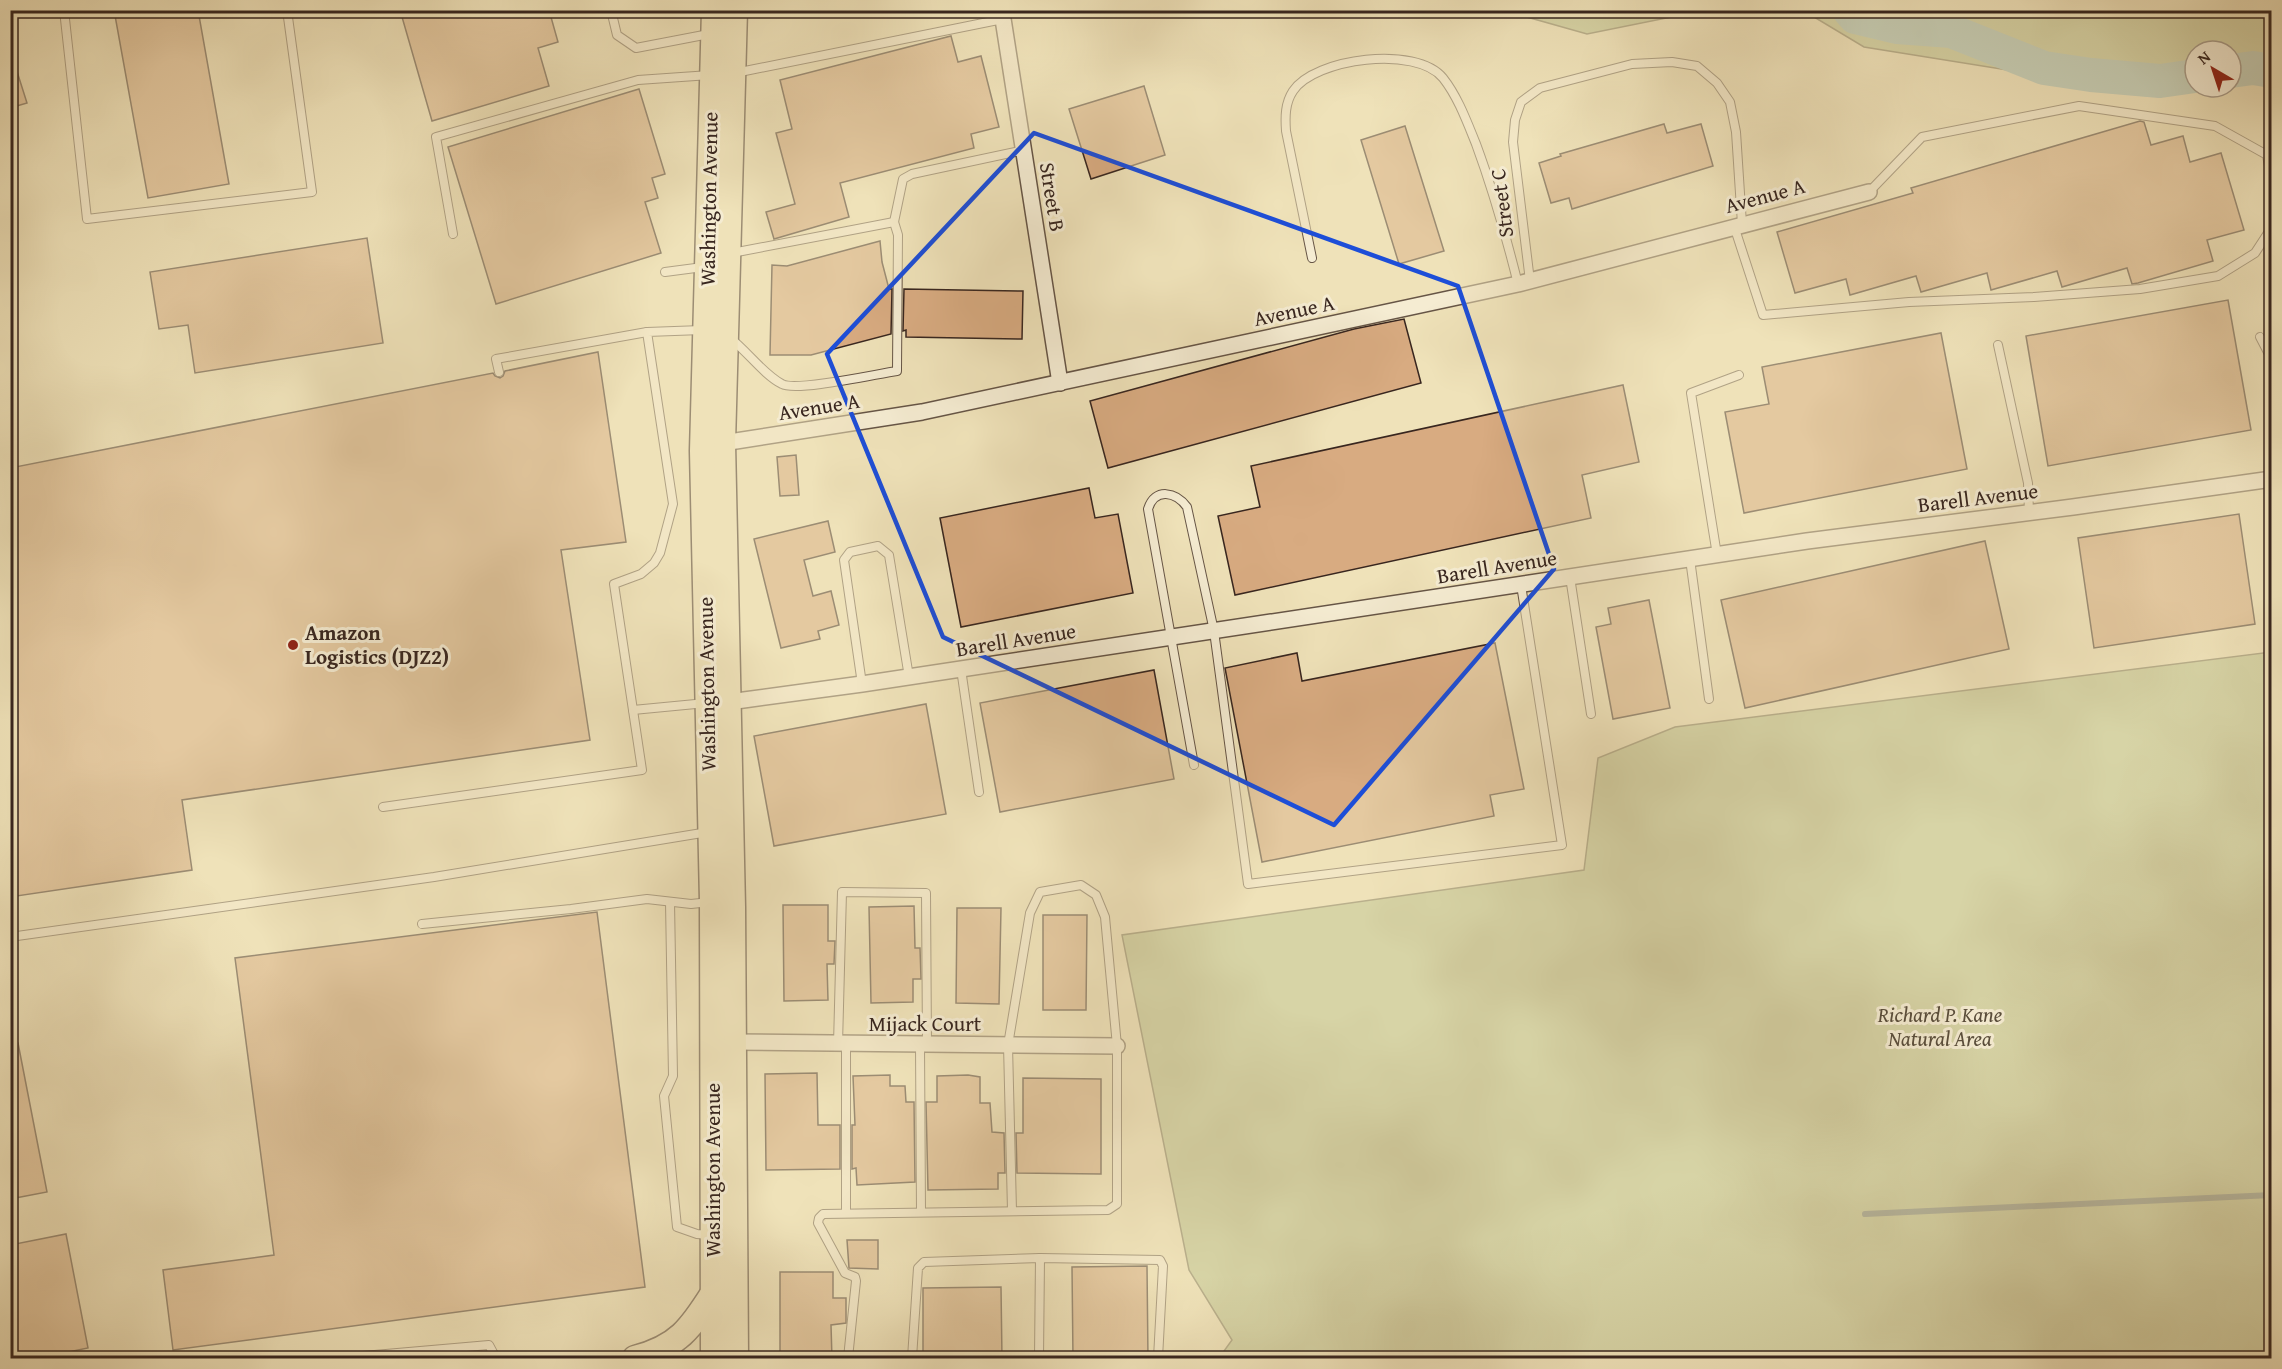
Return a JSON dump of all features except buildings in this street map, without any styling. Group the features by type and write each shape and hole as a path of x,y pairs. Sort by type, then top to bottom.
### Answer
{"main road":[{"name":"Washington Avenue","path":"713,1359 710,831 718,702 723,443 716,333 707,267 723,74 736,11"},
{"name":"Washington Avenue","path":"714,22 723,74 728,253 702,451 718,702 733,1042 736,1359"},
{"path":"635,1359 660,1350 678,1340 694,1323 713,1293"}],"street":[{"name":"Street B","path":"1004,19 1060,383"},
{"name":"Avenue A","path":"723,443 922,412 1524,283 1869,192"},
{"name":"Barell Avenue","path":"718,702 862,684 1717,555 2271,479"},
{"name":"Mijack Court","path":"733,1042 1117,1046"}],"lane":[{"path":"64,10 87,219 312,192 287,10"},
{"path":"611,10 617,36 636,48 714,22"},
{"path":"453,234 436,137 638,80 723,74 1004,19"},
{"path":"1312,258 1286,131 1285,111 1292,92 1307,76 1323,69 1376,59 1404,59 1425,66 1442,76 1455,96 1478,149 1524,283"},
{"name":"Street C","path":"1524,283 1513,142 1515,120 1521,102 1540,88 1632,63 1672,62 1697,66 1717,83 1730,102 1736,132 1738,225"},
{"path":"1869,192 1922,137 2079,106 2215,126 2267,155 2271,184"},
{"path":"500,372 496,359 647,332 716,333 745,350 784,386 805,386 897,371 898,235 894,222 903,179 912,174 1024,150"},
{"path":"728,253 894,222"},
{"path":"1738,225 1763,315 1910,302 2034,297 2140,289 2218,276 2255,253 2271,227"},
{"path":"664,272 707,267"},
{"path":"383,807 642,770 614,584 641,574 654,563 660,553 674,504 647,332"},
{"path":"2260,337 2271,360"},
{"path":"1998,345 2028,483 2029,513"},
{"path":"1717,555 1691,393 1739,375"},
{"path":"1194,765 1148,509 1151,501 1157,495 1166,493 1180,498 1187,507 1214,631 1248,884 1562,845 1521,585"},
{"path":"862,684 844,560 850,552 878,546 889,555 909,677"},
{"path":"1690,559 1709,699"},
{"path":"1570,577 1590,714"},
{"path":"961,669 979,792"},
{"path":"633,710 718,702"},
{"path":"10,938 434,877 710,831"},
{"path":"848,1359 856,1281 855,1277 845,1273 818,1223 822,1214 846,1214 921,1212 1012,1211 1108,1209 1117,1204 1117,1046 1105,916 1096,895 1081,885 1041,892 1030,913 1008,1045 1012,1211"},
{"path":"846,1214 842,1044 842,892 926,893 921,1212"},
{"path":"422,924 647,899 691,904 712,902"},
{"path":"670,902 673,1076 664,1096 677,1227 697,1234 713,1235"},
{"path":"912,1359 918,1268 924,1262 1040,1258 1160,1260 1163,1266 1158,1359"},
{"path":"1039,1359 1040,1258"},
{"path":"340,1359 489,1345 496,1359"}],"highlighted area":[{"path":"1034,133 1458,286 1554,569 1334,825 943,637 827,354"}],"green space":[{"path":"1524,10 1701,11 1587,34 1527,17"},
{"path":"1804,11 2271,11 2271,71 2253,68 2243,69 2243,39 2183,39 2183,78 2160,81 2123,78 2083,82 1864,47"},
{"name":"Richard P. Kane Natural Area","path":"2271,652 2271,1358 1219,1358 1232,1340 1189,1270 1122,935 1584,870 1598,758 1675,727"}],"waterway":[{"path":"1849,10 1855,17 1897,27 1951,31 2044,68 2160,81 2183,78"},
{"path":"2243,69 2253,68 2272,71"},
{"path":"1865,1214 2272,1195"}],"place":[{"name":"Amazon Logistics (DJZ2)","path":"293,645"}]}
